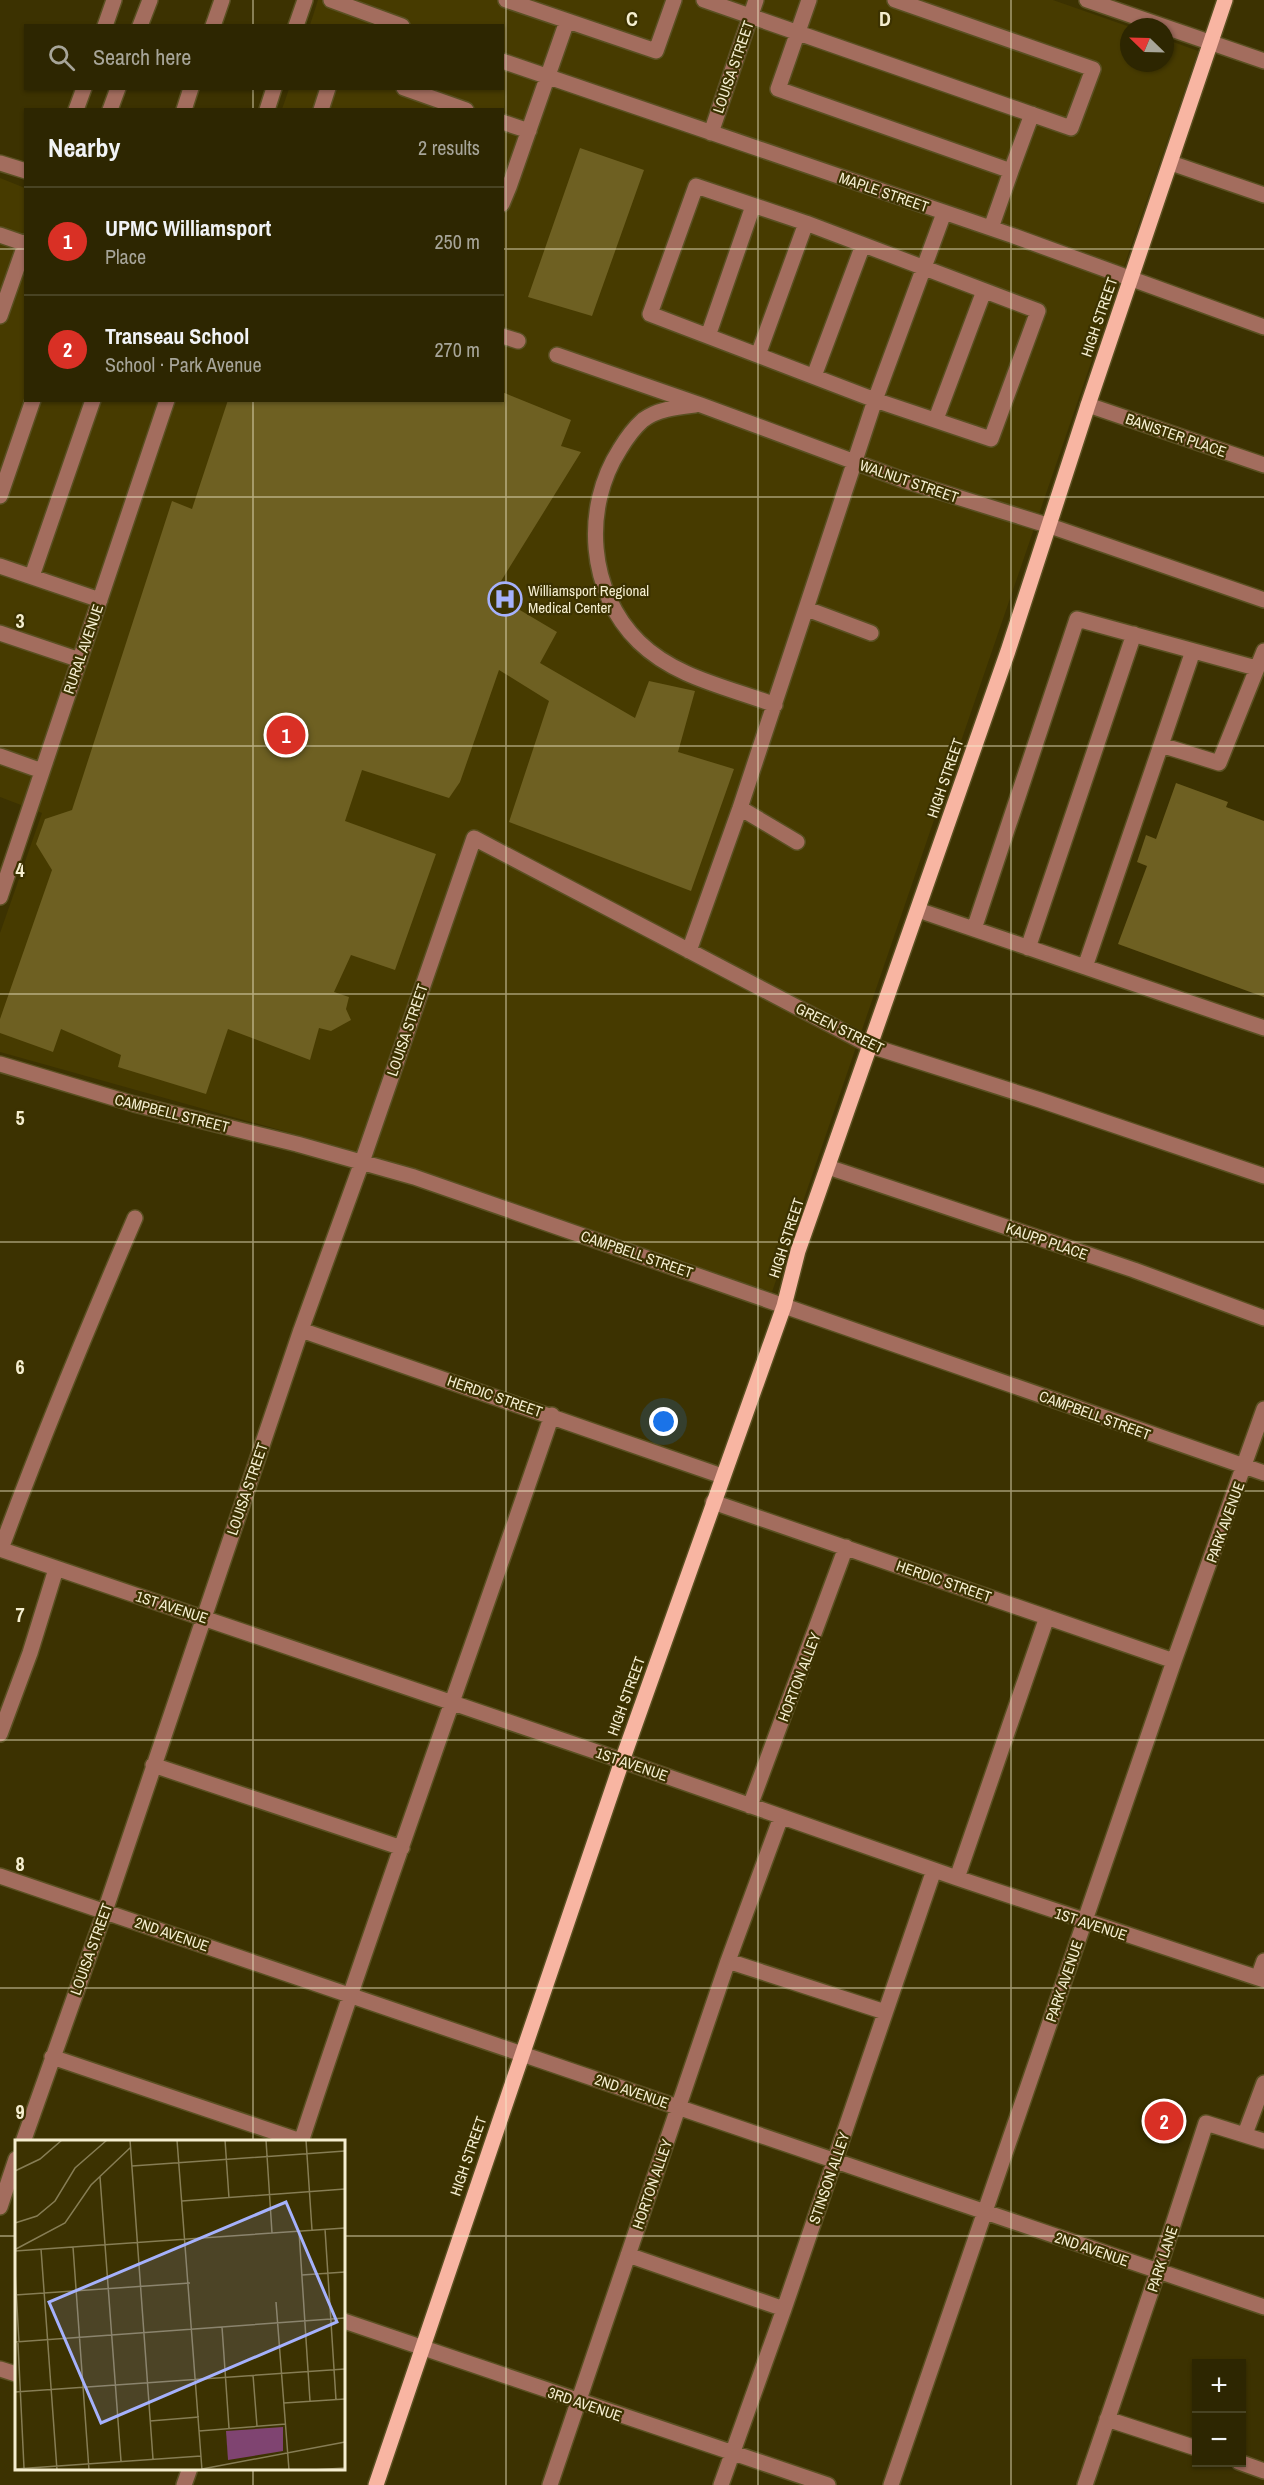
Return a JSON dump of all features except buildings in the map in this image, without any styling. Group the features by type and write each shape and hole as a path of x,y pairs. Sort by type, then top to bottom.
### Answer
{"main road":[{"name":"HIGH STREET","path":"376,2485 622,1761 784,1306 798,1251 1050,526 1088,405 1225,0"}],"street":[{"path":"106,24 114,0"},
{"path":"142,24 150,0"},
{"path":"214,24 222,0"},
{"path":"297,24 305,0"},
{"path":"331,0 397,24"},
{"path":"506,0 656,51 674,0"},
{"path":"704,0 1071,128 1093,69 894,0"},
{"name":"LOUISA STREET","path":"711,133 756,0"},
{"path":"809,0 778,89 1011,171"},
{"path":"1087,0 1264,61"},
{"path":"506,186 549,77 567,21"},
{"name":"MAPLE STREET","path":"504,62 991,228 1264,327"},
{"path":"77,108 83,90"},
{"path":"111,108 117,90"},
{"path":"185,108 190,90"},
{"path":"270,108 274,90"},
{"path":"322,108 327,90"},
{"path":"410,90 460,108"},
{"path":"991,228 1032,114"},
{"path":"504,123 529,131"},
{"path":"0,163 24,170"},
{"path":"1171,163 1264,195"},
{"path":"696,186 753,206 806,223 1038,311 991,439 875,400 650,314 696,186"},
{"path":"708,336 753,206"},
{"path":"689,951 775,705 875,400 944,213"},
{"path":"758,355 806,223"},
{"path":"0,235 24,243"},
{"path":"814,376 863,245"},
{"path":"0,315 24,246"},
{"path":"936,419 984,291"},
{"path":"504,337 518,341"},
{"name":"WALNUT STREET","path":"557,355 701,405 906,481 1050,526 1264,600"},
{"path":"0,496 32,402"},
{"path":"32,576 92,402"},
{"name":"RURAL AVENUE","path":"0,897 166,402"},
{"path":"701,405 670,408 644,420 626,439 608,468 598,501 594,533 599,567 616,612 641,644 680,671 775,705"},
{"name":"BANISTER PLACE","path":"1088,405 1264,465"},
{"path":"0,566 100,600"},
{"path":"807,609 871,633"},
{"path":"974,928 1077,619 1256,668"},
{"path":"0,633 80,660"},
{"path":"1028,948 1134,634"},
{"path":"1085,967 1193,651"},
{"path":"1161,745 1219,764 1264,651"},
{"path":"0,756 42,771"},
{"path":"740,808 797,842"},
{"name":"LOUISA STREET","path":"24,2140 105,1911 301,1330 362,1162 474,838"},
{"name":"GREEN STREET","path":"474,838 871,1046 1084,1114 1264,1176"},
{"path":"918,910 1264,1028"},
{"name":"CAMPBELL STREET","path":"0,1064 134,1104 362,1162 495,1204 1264,1473"},
{"name":"KAUPP PLACE","path":"828,1167 1134,1270 1264,1317"},
{"path":"1,1549 45,1430 135,1218"},
{"name":"HERDIC STREET","path":"301,1330 552,1415 722,1476"},
{"name":"PARK AVENUE","path":"891,2485 1174,1661 1264,1409"},
{"path":"301,2140 349,1994 552,1415"},
{"name":"HERDIC STREET","path":"713,1502 1174,1661"},
{"name":"HORTON ALLEY","path":"750,1806 846,1547"},
{"name":"1ST AVENUE","path":"1,1549 451,1702 1084,1922 1261,1979"},
{"path":"0,1734 4,1714 42,1616 56,1569"},
{"path":"957,1878 1047,1617"},
{"path":"153,1765 402,1848"},
{"name":"HORTON ALLEY","path":"550,2485 728,1960 781,1817"},
{"name":"STINSON ALLEY","path":"721,2485 784,2309 934,1870"},
{"name":"2ND AVENUE","path":"0,1876 1264,2307"},
{"path":"728,1960 885,2012"},
{"path":"1261,1979 1264,1961"},
{"path":"52,2057 298,2140"},
{"path":"1264,2083 1245,2134 1264,2141"},
{"name":"PARK LANE","path":"1085,2485 1206,2123 1245,2134"},
{"path":"15,2162 0,2205 15,2209"},
{"path":"628,2255 784,2309"},
{"name":"3RD AVENUE","path":"345,2320 828,2485"},
{"path":"0,2369 15,2374"},
{"path":"1107,2419 1192,2446"},
{"path":"1246,2465 1264,2471"},
{"path":"184,2485 190,2470"}],"shaded area":[{"name":"Williamsport Regional Medical Center","path":"318,0 1053,0 1120,23 1120,72 1174,72 1174,42 1198,51 772,1292 355,1151 0,1052 0,933 42,813 0,797 0,178 24,188 24,402 504,402 504,108 282,108 289,90 504,90 504,24 310,24"}],"place":[{"name":"Williamsport Regional Medical Center","path":"505,599"},
{"name":"UPMC Williamsport","path":"286,735"},
{"name":"Transeau School","path":"1164,2121"}]}
